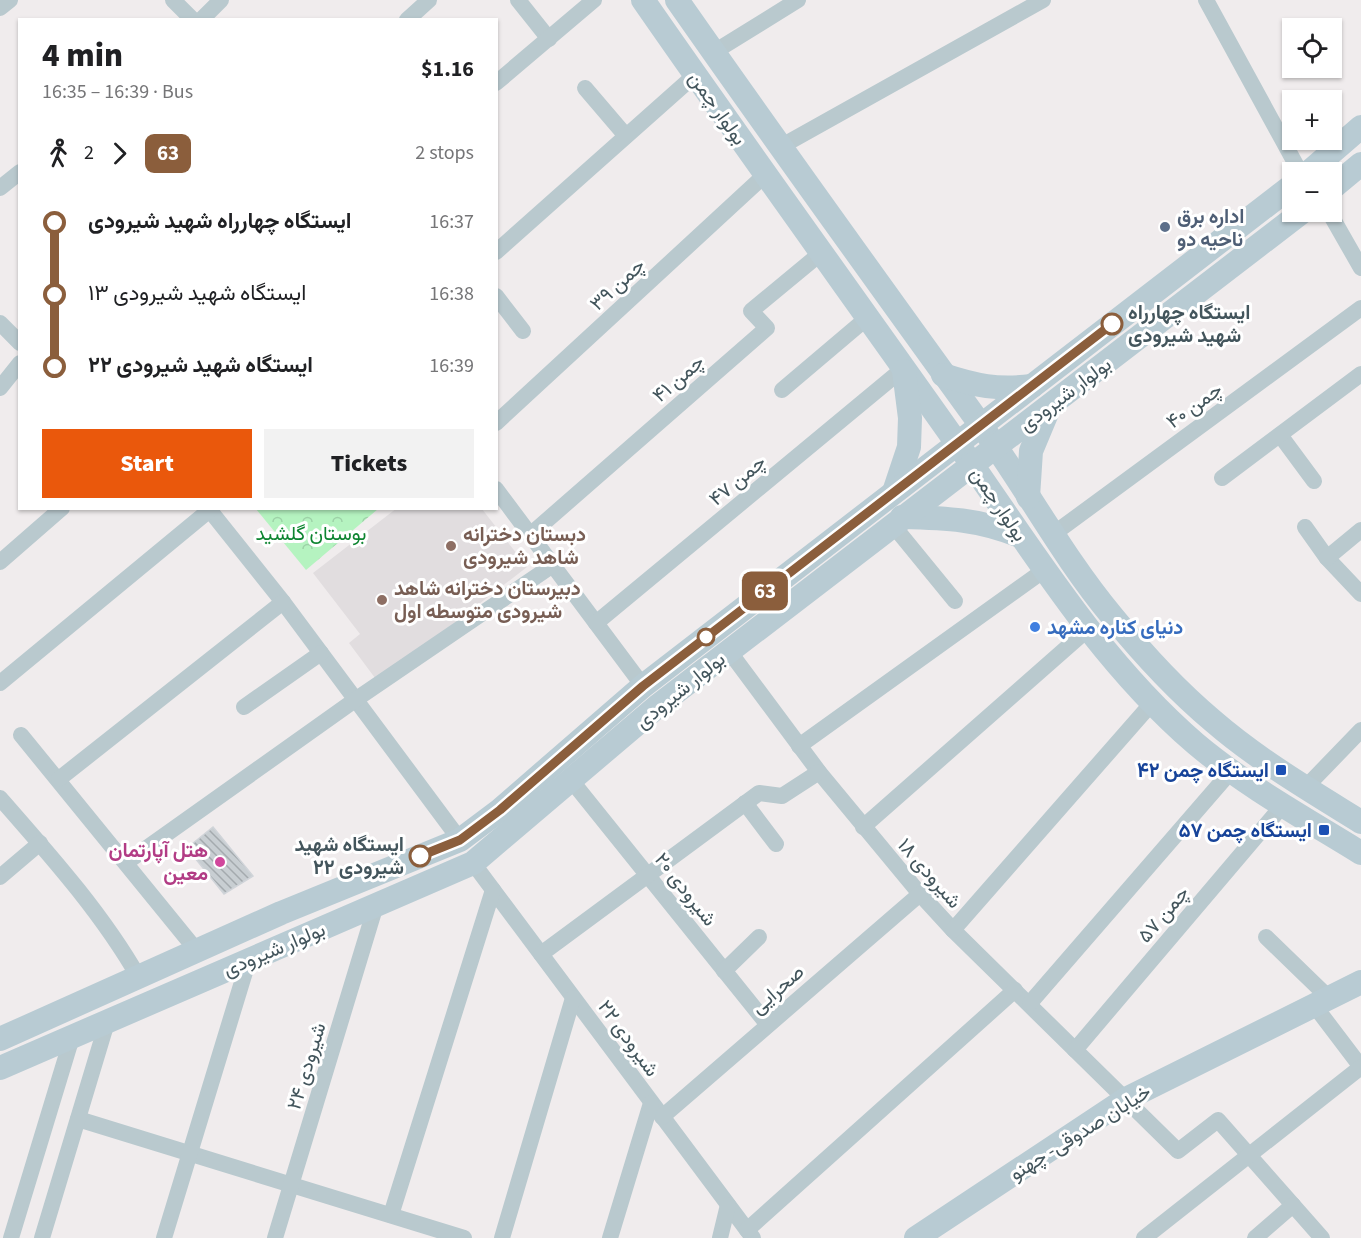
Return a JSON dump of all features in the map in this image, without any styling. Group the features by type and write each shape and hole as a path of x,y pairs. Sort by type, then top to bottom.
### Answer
{"main road":[{"name":"بولوار چمن","path":"643,0 765,175 957,442 1043,571 1088,628 1152,703 1197,745 1283,805 1361,853"},
{"name":"بولوار چمن","path":"677,0 943,375 981,424 1052,536 1111,615 1171,683 1215,722 1306,787 1361,822"},
{"path":"1321,162 1361,127"},
{"path":"1342,180 1361,164"},
{"name":"بولوار شیرودی","path":"0,1039 281,913 460,840 500,810 643,686 895,489 1282,193"},
{"name":"بولوار شیرودی","path":"0,1068 73,1034 473,863 659,705 971,463 1049,408 1289,222"},
{"path":"895,489 909,447 910,418 904,368"},
{"path":"943,375 974,385 1004,389 1032,386"},
{"path":"1028,497 1031,452 1049,408"},
{"path":"897,520 963,519 998,527 1020,536"},
{"name":"خیابان صدوقی- چهنو","path":"922,1237 1126,1099 1361,982"}],"street":[{"path":"0,8 10,0"},
{"path":"173,0 191,18"},
{"path":"409,18 429,0"},
{"path":"518,0 549,39"},
{"path":"498,78 549,39 594,0"},
{"path":"714,52 798,0"},
{"path":"780,147 1043,0"},
{"path":"1213,3 1295,162"},
{"path":"498,250 695,75"},
{"path":"585,88 626,136"},
{"path":"0,189 18,174"},
{"name":"چمن ۳۹","path":"498,421 765,175"},
{"path":"1335,222 1361,268"},
{"name":"چمن ۴۱","path":"530,535 767,328 752,311 821,253"},
{"path":"498,299 522,331"},
{"name":"چمن ۴۰","path":"1052,536 1361,308"},
{"path":"782,390 867,318"},
{"path":"0,323 18,341"},
{"path":"0,388 18,366"},
{"name":"چمن ۴۷","path":"596,623 904,368"},
{"path":"1222,478 1361,374"},
{"path":"1280,435 1314,481"},
{"path":"498,492 643,686"},
{"path":"0,562 60,510"},
{"path":"0,683 209,510"},
{"path":"211,510 283,602 460,840"},
{"path":"897,520 955,601"},
{"path":"1305,527 1327,558 1361,594"},
{"path":"1327,558 1361,530"},
{"path":"128,862 355,700 553,565"},
{"path":"799,746 1043,571"},
{"path":"59,779 283,602"},
{"path":"863,826 1088,628"},
{"name":"شیرودی ۱۸","path":"729,651 819,772 920,894 953,930 1030,1003 1178,1151 1218,1120 1249,1155"},
{"path":"244,707 321,653"},
{"path":"953,930 1152,703"},
{"path":"1306,787 1361,730"},
{"path":"21,735 128,862 197,951"},
{"path":"1030,1003 1232,770"},
{"path":"541,954 761,792 782,796 819,772"},
{"name":"شیرودی ۲۰","path":"571,780 768,1025"},
{"path":"2,803 40,843 124,952 139,978"},
{"path":"746,803 776,844"},
{"name":"چمن ۵۷","path":"1075,1050 1283,805"},
{"path":"0,877 40,843"},
{"name":"شیرودی ۲۲","path":"473,863 750,1234"},
{"path":"391,1215 493,890"},
{"name":"صحرایی","path":"657,1110 768,1025 920,894"},
{"name":"شیرودی ۲۴","path":"275,1238 376,905"},
{"path":"724,971 759,937"},
{"path":"1144,1238 1361,1067 1321,1001 1266,937"},
{"path":"164,1238 249,959"},
{"path":"750,1234 1015,990"},
{"path":"502,1238 573,998"},
{"path":"42,1238 108,1019"},
{"path":"11,1238 73,1034"},
{"path":"610,1238 657,1110"},
{"path":"78,1119 464,1238"},
{"path":"1249,1155 1322,1238"},
{"path":"720,1238 728,1205"},
{"path":"1255,1238 1293,1205"}],"shaded area":[{"path":"394,510 483,510 527,567 378,682 349,643 360,634 313,573"}],"green space":[{"name":"بوستان گلشید","path":"257,510 377,510 306,570"}],"building":[{"name":"هتل آپارتمان معین","path":"213,827 253,876 224,894 187,848"}],"bus line":[{"name":"63","path":"420,856 460,840 500,810 643,686 895,489 1112,324"}],"place":[{"name":"اداره برق ناحیه دو","path":"1165,227"},
{"name":"ایستگاه چهارراه شهید شیرودی","path":"1112,324"},
{"name":"دبستان دخترانه شاهد شیرودی","path":"451,546"},
{"name":"دبیرستان دخترانه شاهد شیرودی متوسطه اول","path":"382,600"},
{"name":"دنیای کناره مشهد","path":"1035,627"},
{"name":"ایستگاه چمن ۴۲","path":"1281,770"},
{"name":"ایستگاه چمن ۵۷","path":"1324,830"},
{"name":"ایستگاه شهید شیرودی ۲۲","path":"420,856"},
{"name":"هتل آپارتمان معین","path":"220,862"}]}
